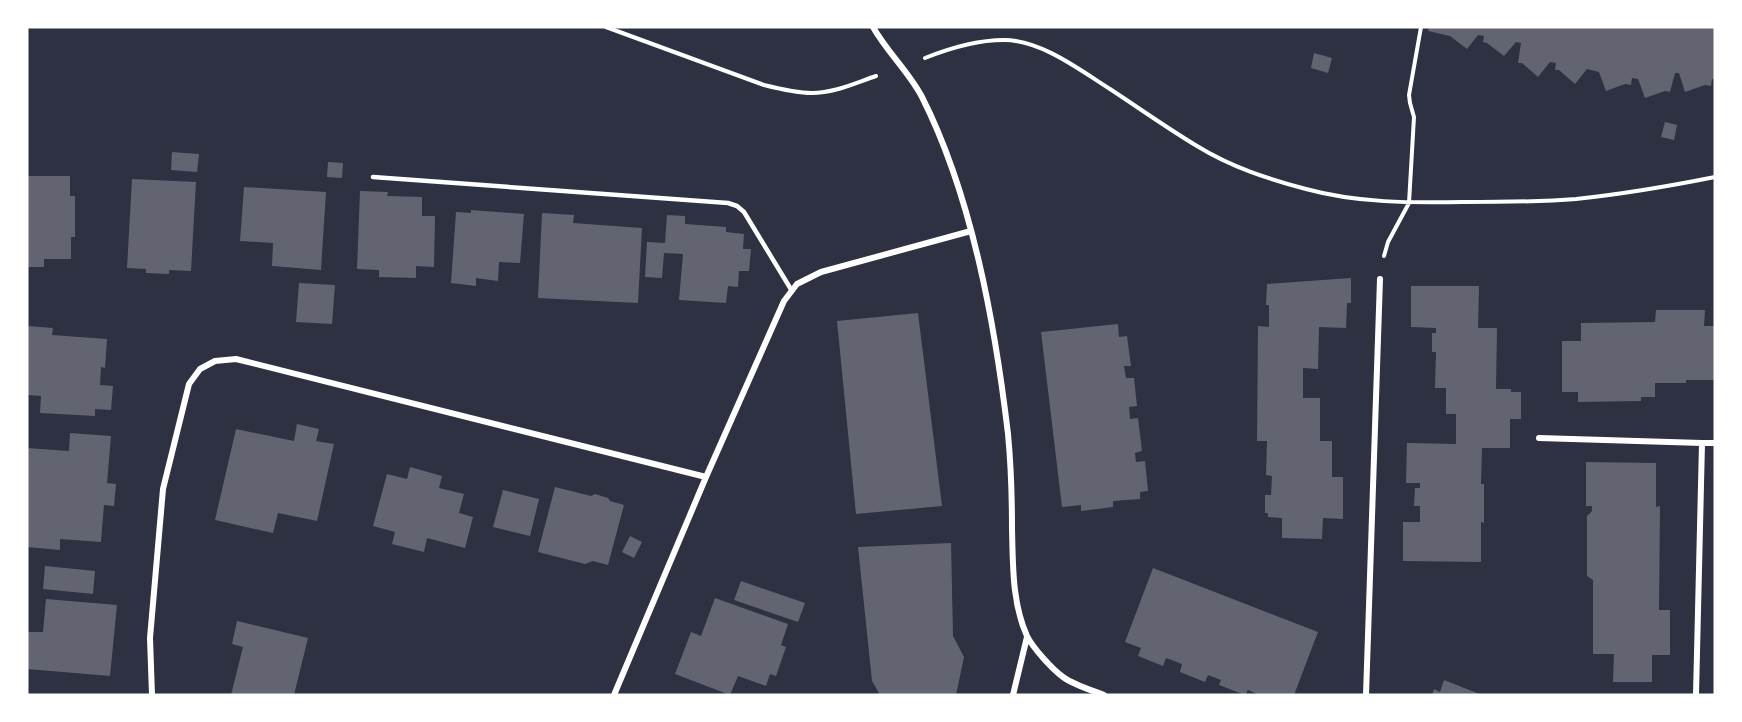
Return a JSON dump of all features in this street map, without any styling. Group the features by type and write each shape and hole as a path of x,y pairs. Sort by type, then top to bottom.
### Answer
{"street":[{"path":"873,27 921,96 957,183 971,231 999,368 1008,436 1013,576 1017,605 1027,637 1043,658 1063,677 1104,695"},
{"path":"614,695 706,477 784,301 797,284 821,272 971,231"},
{"path":"1366,695 1380,279"},
{"path":"152,695 150,638 163,489 189,384 200,369 215,361 236,359 706,477"},
{"path":"1539,438 1715,443"},
{"path":"1696,695 1702,443"},
{"path":"1013,695 1027,637"}],"lane":[{"path":"373,177 728,203 744,212 792,291"}],"path":[{"path":"606,27 764,85 813,93 840,89 950,48 1006,40 1033,46 1063,58 1197,146 1228,163 1263,177 1308,190 1356,199 1409,203 1576,199 1715,177"},
{"path":"1380,279 1388,242 1409,203 1414,117 1409,94 1421,27"}],"building":[{"path":"1429,27 1715,27 1715,80 1712,79 1711,86 1705,85 1685,92 1679,73 1675,73 1670,92 1665,91 1645,98 1638,79 1632,78 1631,85 1625,84 1606,91 1599,72 1587,69 1575,84 1559,70 1555,70 1556,63 1550,62 1538,77 1522,63 1518,63 1521,43 1516,42 1504,56 1483,42 1484,36 1478,35 1467,49 1450,36 1428,31"},
{"path":"1314,53 1332,58 1328,73 1311,68"},
{"path":"1665,122 1677,125 1674,140 1661,137"},
{"path":"172,152 199,154 197,172 171,170"},
{"path":"328,162 343,163 342,178 327,177"},
{"path":"27,176 70,176 70,196 75,196 75,237 71,237 71,259 44,259 44,267 27,267"},
{"path":"132,179 196,182 191,271 169,270 169,274 146,273 146,269 127,268"},
{"path":"244,187 326,192 321,270 272,266 273,243 240,241"},
{"path":"360,191 388,192 387,196 422,197 422,216 435,216 434,267 416,266 416,278 379,277 379,270 357,269"},
{"path":"471,210 524,214 520,263 499,262 498,281 476,278 476,286 451,283 456,212 471,213"},
{"path":"542,213 574,215 573,223 642,228 638,303 538,298"},
{"path":"667,215 685,216 685,224 726,227 726,232 744,234 743,249 751,249 749,271 739,271 738,287 728,286 726,303 679,300 683,254 664,253 662,278 645,277 647,242 665,243"},
{"path":"1351,278 1351,303 1347,303 1346,328 1319,327 1318,369 1303,368 1303,398 1320,398 1320,441 1332,441 1332,477 1343,477 1343,519 1323,518 1322,539 1282,538 1282,518 1268,517 1268,513 1265,513 1265,495 1271,495 1272,476 1266,475 1267,441 1257,441 1258,326 1269,327 1269,305 1266,305 1267,284"},
{"path":"299,283 335,285 332,324 296,322"},
{"path":"1411,286 1479,286 1478,328 1497,328 1496,389 1521,392 1521,419 1510,419 1510,448 1482,448 1481,484 1484,484 1484,523 1481,522 1481,562 1403,561 1403,522 1420,522 1420,506 1414,506 1415,488 1420,488 1420,483 1406,483 1407,443 1456,444 1456,414 1446,414 1446,388 1435,388 1436,352 1432,352 1432,333 1436,333 1436,328 1411,327"},
{"path":"1656,310 1705,310 1704,326 1715,326 1715,380 1655,383 1655,397 1641,397 1641,401 1578,402 1578,392 1562,392 1562,341 1581,341 1581,323 1655,322"},
{"path":"918,313 942,506 856,514 837,321"},
{"path":"1118,324 1119,337 1127,336 1131,366 1124,366 1126,378 1134,378 1137,406 1129,407 1130,419 1138,418 1142,451 1135,453 1136,462 1145,461 1148,491 1140,492 1140,499 1113,501 1113,507 1081,511 1081,505 1062,507 1041,332"},
{"path":"27,326 53,328 52,335 107,339 105,368 101,367 100,385 113,386 111,410 95,409 95,416 40,413 41,396 27,395"},
{"path":"297,424 319,429 316,441 334,444 317,521 278,513 273,533 215,520 236,429 294,441"},
{"path":"70,433 111,436 107,483 116,484 114,506 104,505 101,542 60,539 60,550 27,547 27,448 69,451"},
{"path":"1586,462 1656,463 1656,507 1660,506 1659,610 1670,610 1670,655 1652,655 1652,682 1613,682 1614,654 1593,654 1593,580 1587,576 1587,516 1592,511 1592,506 1586,506"},
{"path":"410,467 442,476 439,488 464,494 459,513 473,517 465,548 427,538 424,552 392,544 395,532 373,526 387,474 407,479"},
{"path":"555,487 591,496 595,494 624,505 608,565 593,561 585,564 538,552"},
{"path":"503,490 539,499 530,536 493,527"},
{"path":"630,536 642,542 634,558 622,552"},
{"path":"951,543 953,636 964,657 956,695 880,695 872,681 858,547"},
{"path":"45,566 95,571 93,594 43,589"},
{"path":"1153,568 1318,632 1294,695 1260,695 1248,690 1245,695 1219,685 1221,680 1208,675 1205,682 1180,672 1182,664 1166,658 1163,666 1138,656 1141,648 1125,642"},
{"path":"741,581 805,603 798,622 734,600"},
{"path":"715,598 788,624 781,645 786,647 776,676 770,674 766,686 738,676 730,695 675,674 691,632 701,636"},
{"path":"46,599 117,605 110,676 27,669 28,632 43,632"},
{"path":"237,621 308,638 294,695 231,695 243,647 232,644"},
{"path":"1444,680 1482,695 1432,695 1434,689 1440,692"}]}
